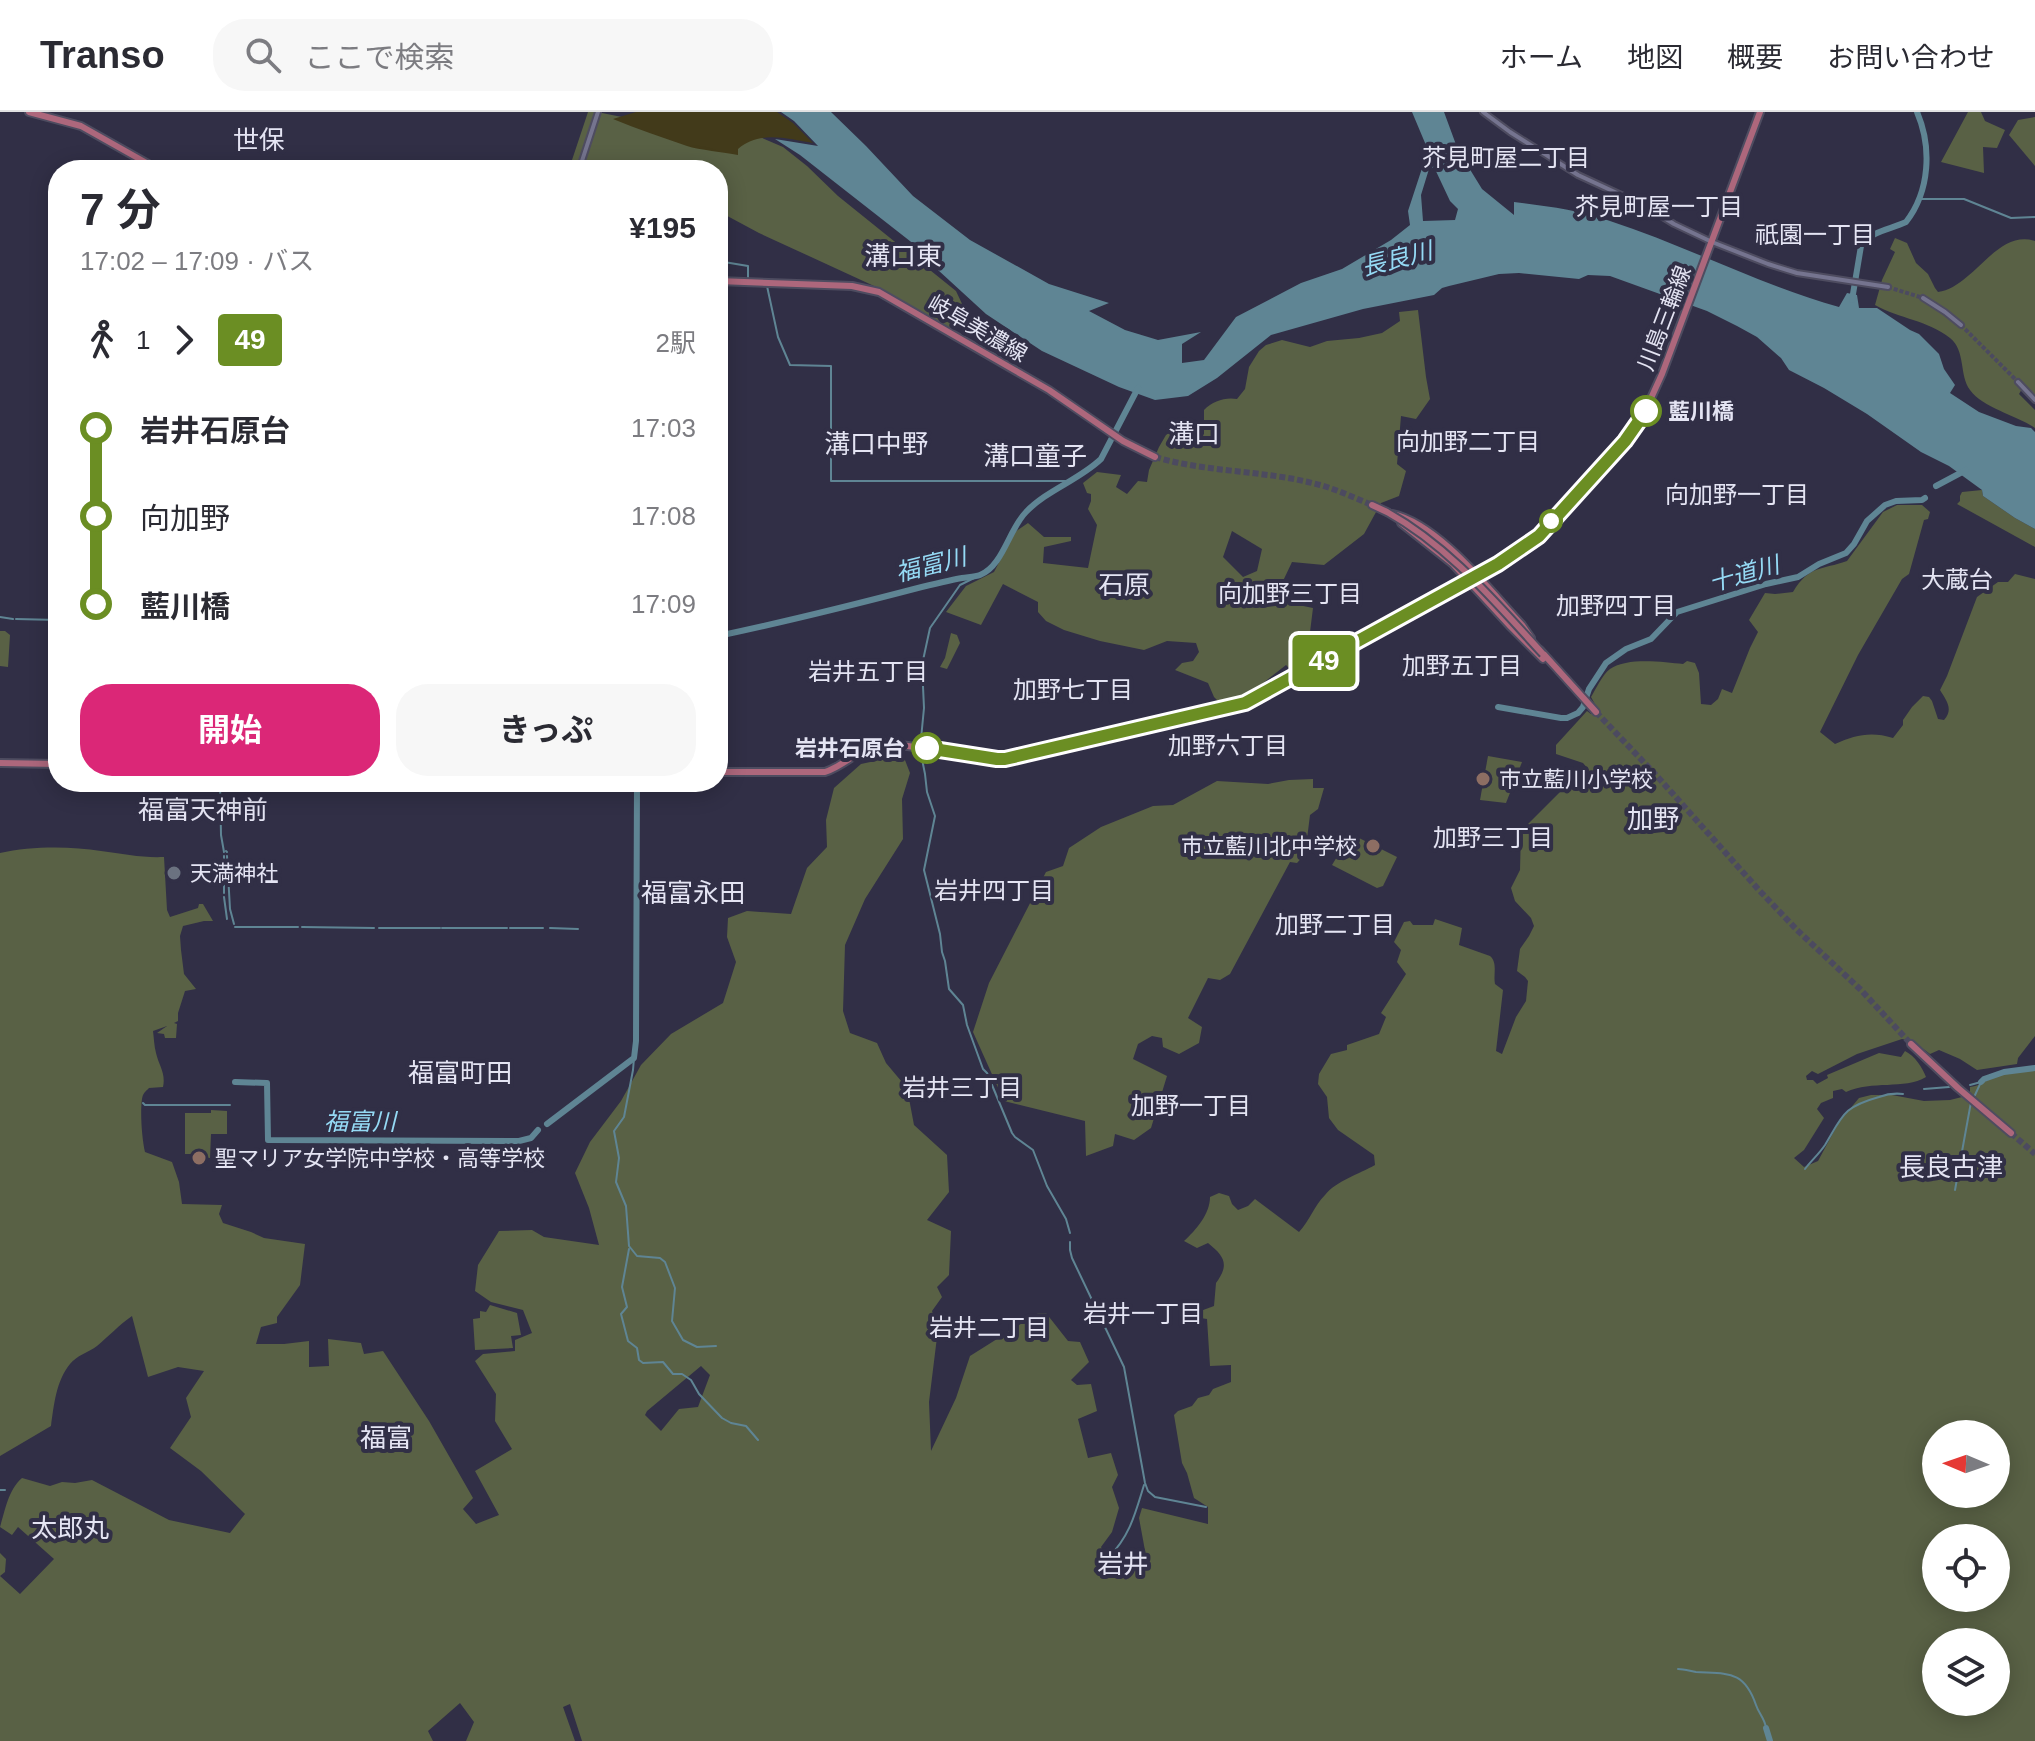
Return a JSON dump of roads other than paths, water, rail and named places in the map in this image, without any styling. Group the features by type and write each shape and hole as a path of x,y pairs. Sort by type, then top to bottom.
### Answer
{"main road":[{"path":"29,112 81,126 141,160"},
{"path":"582,160 598,112"},
{"path":"1483,112 1578,175 1645,206 1711,245 1783,270 1817,278 1888,287"},
{"name":"川島三輪線","path":"728,772 825,772 860,750 887,743 1005,759 1245,703 1510,557 1539,536 1625,441 1644,414 1666,364 1760,112"},
{"name":"岐阜美濃線","path":"728,281 871,289 978,348 1049,390 1106,430 1155,457"},
{"path":"1923,298 1961,325"},
{"path":"2018,382 2035,400"},
{"path":"1372,505 1411,526 1448,553 1595,711"},
{"path":"1388,513 1415,524 1451,550 1522,625 1543,654"},
{"path":"1388,513 1444,556 1569,683"},
{"path":"0,763 48,764"},
{"path":"1911,1044 2011,1133"}],"water":[{"name":"長良川","path":"781,112 831,112 913,196 970,240 1049,284 1109,303 1089,311 1125,330 1158,340 1201,332 1182,344 1182,363 1204,360 1236,317 1301,283 1342,269 1410,225 1408,211 1428,150 1412,112 1444,112 1458,150 1482,189 1514,215 1514,202 1598,217 1781,288 1839,307 1847,293 1857,295 1859,308 1877,308 1919,334 1939,354 1944,369 1955,385 1950,393 1979,412 2016,426 2031,428 2035,432 2035,529 1983,496 1982,490 1949,466 1921,452 1824,388 1789,370 1781,358 1757,337 1707,311 1610,276 1588,275 1579,279 1499,274 1442,288 1434,295 1363,309 1271,335 1217,378 1188,396 1155,400 1042,351 986,314 915,245 775,139 818,146","holes":["1434,167 1450,201 1458,209 1455,220 1423,221 1421,195 1429,169"]}],"waterway":[{"path":"1852,300 1861,246 1876,233 1906,222 1920,197 1926,154 1917,112"},
{"path":"1919,199 1964,199 2011,218 2035,217"},
{"path":"728,263 748,266 748,279"},
{"path":"749,286 767,286 778,337 790,365 831,366 831,448"},
{"name":"福富川","path":"728,634 978,576 994,564 1026,512 1043,497 1101,459 1138,388"},
{"path":"831,454 831,481 1071,481"},
{"name":"十道川","path":"1936,486 1966,470"},
{"name":"十道川","path":"1498,707 1561,718 1578,713 1606,663 1626,649 1651,639 1677,612 1798,577 1846,553 1867,521 1885,505 1925,498"},
{"path":"980,575 960,585 930,628 922,665 924,708 920,749 927,792 935,816 924,870 940,934 949,989 963,1005 983,1069 1012,1133 1033,1150 1070,1233"},
{"path":"0,617 13,619"},
{"path":"16,619 48,620"},
{"path":"220,792 224,852"},
{"name":"福富川","path":"547,1124 634,1058 637,792"},
{"path":"224,856 224,893"},
{"path":"227,856 230,909 234,924"},
{"path":"224,897 227,919"},
{"path":"235,927 298,927"},
{"path":"302,927 374,928"},
{"path":"379,928 440,928"},
{"path":"442,928 507,928"},
{"path":"510,928 543,928"},
{"path":"550,928 578,929"},
{"path":"634,1058 624,1117 614,1131 619,1158 616,1182 626,1206 629,1246 637,1256 660,1258 665,1262 675,1288 672,1321 683,1340 697,1347 716,1346"},
{"path":"1981,1082 2004,1072 2035,1068"},
{"name":"福富川","path":"235,1082 267,1083 268,1140 519,1141 531,1138 538,1130"},
{"path":"1970,1085 1981,1082"},
{"path":"1975,1095 1981,1082"},
{"path":"1924,1089 1949,1087"},
{"path":"1805,1169 1851,1109 1882,1096 1903,1094"},
{"path":"1955,1190 1971,1102"},
{"path":"143,1103 230,1105"},
{"path":"1070,1242 1072,1258 1124,1367 1148,1491 1155,1497 1206,1507"},
{"path":"629,1249 622,1287 627,1307 621,1314 628,1341 637,1348 639,1360 643,1363 663,1362 673,1374 682,1374 691,1380 699,1394 722,1418 746,1426 758,1440"},
{"path":"1108,1558 1127,1533 1144,1485"},
{"path":"0,1490 5,1490"},
{"path":"1678,1669 1726,1674 1740,1680 1751,1694 1766,1728"},
{"path":"1766,1728 1770,1741"}],"tunnel":[{"path":"1888,287 1923,298"},
{"path":"1961,325 2018,382"},
{"path":"1155,457 1196,466 1300,480 1372,505"},
{"path":"1596,712 1758,889 1911,1044"},
{"path":"2011,1133 2035,1154"}],"place":[{"name":"藍川橋","path":"1646,411"},
{"name":"岩井石原台","path":"927,748"},
{"name":"市立藍川小学校","path":"1483,779"},
{"name":"市立藍川北中学校","path":"1373,846"},
{"name":"天満神社","path":"174,873"},
{"name":"聖マリア女学院中学校・高等学校","path":"199,1158"}],"district":[{"name":"世保","path":"259,140"},
{"name":"芥見町屋二丁目","path":"1506,158"},
{"name":"芥見町屋一丁目","path":"1659,207"},
{"name":"祇園一丁目","path":"1815,235"},
{"name":"溝口東","path":"903,256"},
{"name":"溝口","path":"1194,434"},
{"name":"向加野二丁目","path":"1468,442"},
{"name":"溝口中野","path":"876,444"},
{"name":"溝口童子","path":"1035,456"},
{"name":"向加野一丁目","path":"1737,495"},
{"name":"大蔵台","path":"1957,580"},
{"name":"石原","path":"1124,585"},
{"name":"向加野三丁目","path":"1290,594"},
{"name":"加野四丁目","path":"1616,606"},
{"name":"加野五丁目","path":"1462,666"},
{"name":"岩井五丁目","path":"868,672"},
{"name":"加野七丁目","path":"1073,690"},
{"name":"加野六丁目","path":"1228,746"},
{"name":"福富天神前","path":"203,810"},
{"name":"加野","path":"1653,819"},
{"name":"加野三丁目","path":"1493,838"},
{"name":"岩井四丁目","path":"994,891"},
{"name":"福富永田","path":"693,893"},
{"name":"加野二丁目","path":"1335,925"},
{"name":"福富町田","path":"460,1073"},
{"name":"岩井三丁目","path":"962,1088"},
{"name":"加野一丁目","path":"1191,1106"},
{"name":"長良古津","path":"1951,1167"},
{"name":"岩井一丁目","path":"1143,1314"},
{"name":"岩井二丁目","path":"989,1328"},
{"name":"福富","path":"386,1438"},
{"name":"太郎丸","path":"70,1528"},
{"name":"岩井","path":"1123,1564"}]}
